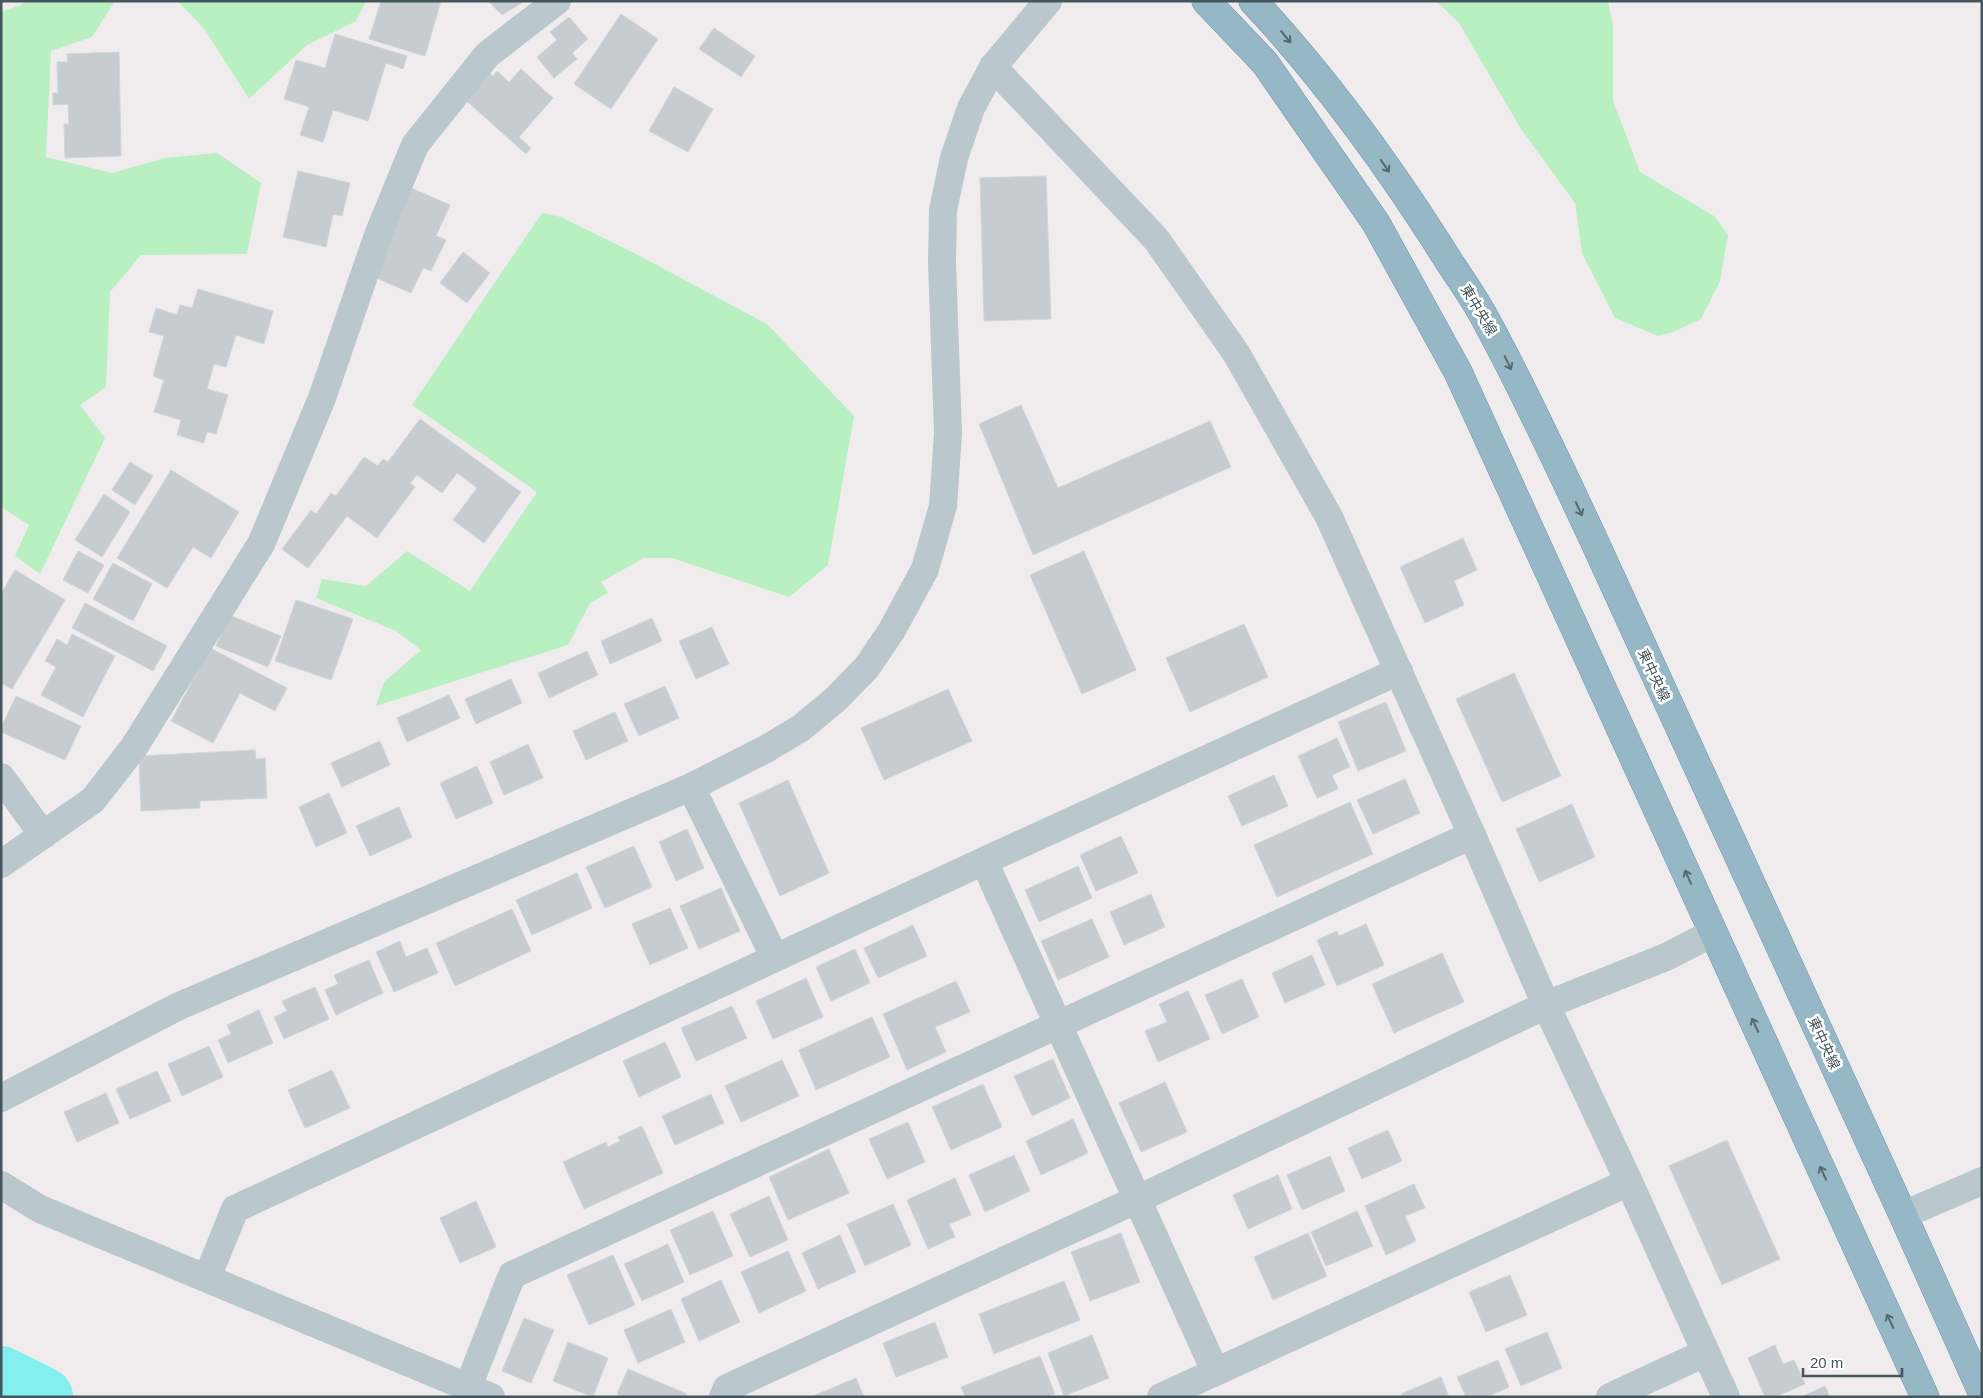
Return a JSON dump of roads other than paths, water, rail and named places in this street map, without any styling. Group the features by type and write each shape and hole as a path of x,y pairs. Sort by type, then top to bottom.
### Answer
{"highway":[{"path":"1206,1 1265,63 1376,223 1458,372 1925,1397"},
{"name":"東中央線","path":"1253,1 1276,25 1347,111 1405,193 1488,322 1555,458 1903,1215 1982,1392"}],"street":[{"path":"1,864 93,800 134,747 261,544 322,398 378,235 415,145 487,55 557,1"},
{"path":"1,1098 179,1006 691,787 794,732 836,699 866,667 892,630 925,569 943,506 948,433 942,263 943,210 954,158 971,108 994,66 1048,1"},
{"path":"994,66 1156,239 1236,353 1329,517 1546,1005 1629,1182 1726,1397"},
{"path":"207,1278 235,1209 984,861 1399,671"},
{"path":"1,777 43,835"},
{"path":"691,787 775,958"},
{"path":"1,1185 40,1209 479,1392 512,1274 1472,835"},
{"path":"984,861 1216,1371"},
{"path":"723,1397 727,1388 1138,1200 1546,1005 1666,957 1713,932"},
{"path":"1903,1215 1982,1181"},
{"path":"1160,1397 1629,1182"},
{"path":"1610,1397 1705,1353"}],"waterway":[{"path":"1,1376 43,1397"}]}
